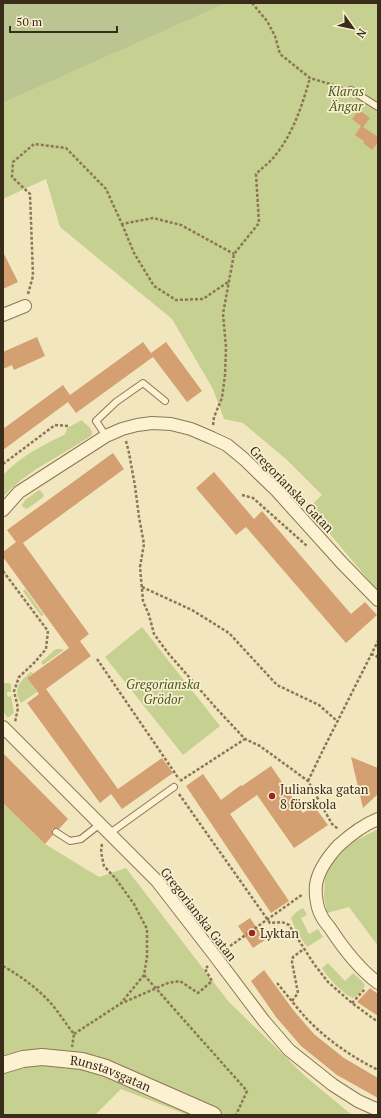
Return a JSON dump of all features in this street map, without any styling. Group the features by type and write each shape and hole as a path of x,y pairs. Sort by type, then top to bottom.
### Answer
{"street":[{"path":"3,315 25,306"},
{"name":"Gregorianska Gatan","path":"3,510 19,492 106,436 122,429 137,425 152,423 171,424 191,429 228,445 277,491 378,600"},
{"name":"Gregorianska Gatan","path":"3,727 157,881 264,1021 290,1050 333,1085 358,1101 378,1110"},
{"path":"376,981 358,965 340,945 321,915 317,901 316,886 321,870 330,856 346,838 378,818"},
{"name":"Runstavsgatan","path":"3,1065 23,1059 42,1057 82,1061 106,1068 202,1113"}],"lane":[{"path":"351,90 378,107"},
{"path":"106,436 96,421 116,402 143,383 165,401"},
{"path":"110,833 174,787"},
{"path":"56,832 70,841 81,839 100,824"}],"path":[{"path":"252,3 267,21 275,36 280,54 310,78 351,90"},
{"path":"212,438 214,417 222,398 225,375 226,347 223,314 234,254 259,223 256,174 273,157 289,136 301,108 310,78"},
{"path":"25,306 34,276 30,194 12,177 13,162 34,144 66,148 106,189 134,253 154,286 176,300 203,299 229,282"},
{"path":"122,224 153,218 180,225 234,254"},
{"path":"3,464 55,425 69,426"},
{"path":"122,429 129,453 144,544 140,567 142,601 149,615 154,634 168,653 245,739 260,746 308,781 332,824 346,838"},
{"path":"242,495 253,498 311,550 326,545"},
{"path":"3,571 48,631 46,649 20,677 14,691 18,708 12,736"},
{"path":"142,587 192,610 229,633 277,685 319,705 337,721"},
{"path":"308,781 378,641"},
{"path":"372,654 378,657"},
{"path":"96,659 181,781"},
{"path":"245,739 174,787 270,923 282,922 289,926 314,964 328,982 352,1004 378,1022"},
{"path":"110,833 102,840 101,852 104,866 116,879 134,904 147,929 147,957 144,974 120,1004"},
{"path":"228,948 316,886"},
{"path":"292,1001 298,993 292,962 293,957 304,949"},
{"path":"3,966 32,985 54,1007 74,1034 120,1004 168,982 180,981 198,993 212,980 205,969 216,957"},
{"path":"144,974 247,1091 236,1115"},
{"path":"352,1004 376,981"},
{"path":"277,983 308,1020 331,1040 364,1063 378,1070"}],"green space":[{"path":"3,3 227,3 3,103"},
{"name":"Klaras Ängar","path":"227,3 378,3 378,591 308,508 322,495 287,460 243,423 224,419 213,389 172,319 60,227 46,179 3,199 3,103"},
{"path":"82,420 90,428 92,435 23,478 3,497 3,475 10,468 32,452 64,435 67,428"},
{"path":"39,490 44,496 27,509 23,507 22,505 25,500"},
{"path":"25,589 44,615 41,616 23,591"},
{"name":"Gregorianska Grödor","path":"142,627 220,726 183,755 105,657"},
{"path":"56,649 64,650 43,665 41,662"},
{"path":"31,672 33,673 27,678 37,692 21,703 18,698 17,689 21,682"},
{"path":"3,683 11,684 11,692 7,692 7,695 9,697 11,696 14,713 7,717 3,711"},
{"path":"3,803 45,844 99,877 126,868 228,1001 306,1077 352,1115 188,1115 121,1089 95,1115 3,1115"},
{"path":"378,829 378,946 349,907 327,913 324,897 325,876 335,859 351,843"},
{"path":"303,908 307,915 301,918 309,934 318,929 323,937 307,947 296,931 291,918 296,912"},
{"path":"328,963 345,981 353,973 363,982 365,986 359,994 353,998 336,985 322,968"}],"building":[{"path":"359,110 370,118 363,127 378,137 378,142 372,150 363,143 364,141 355,135 361,126 352,119"},
{"path":"3,252 18,282 3,289"},
{"path":"37,337 45,356 14,370 12,365 3,369 3,352"},
{"path":"143,342 151,353 166,342 202,391 187,402 153,357 76,413 68,402 3,450 3,429 63,385 70,395"},
{"path":"113,453 124,469 23,543 89,634 80,641 91,656 46,689 118,789 162,758 173,773 122,809 111,794 100,803 27,703 39,694 27,678 69,648 3,557 3,552 16,542 7,530"},
{"path":"214,472 254,519 262,511 351,614 365,602 377,615 346,643 246,527 236,535 196,488"},
{"path":"3,753 68,819 59,829 52,829 53,835 45,844 3,803"},
{"path":"351,757 378,768 378,794 363,808"},
{"path":"271,766 303,813 314,806 328,825 294,848 257,795 230,814 289,901 271,913 186,786 203,774 221,800"},
{"name":"Lyktan","path":"250,918 265,940 253,948 238,926"},
{"path":"264,970 294,1011 314,1034 344,1058 378,1078 378,1098 337,1075 301,1046 276,1017 251,981"},
{"path":"370,988 378,994 378,1016 357,1002"}],"place":[{"name":"Julianska gatan 8 förskola","path":"272,796"},
{"name":"Lyktan","path":"252,933"}]}
